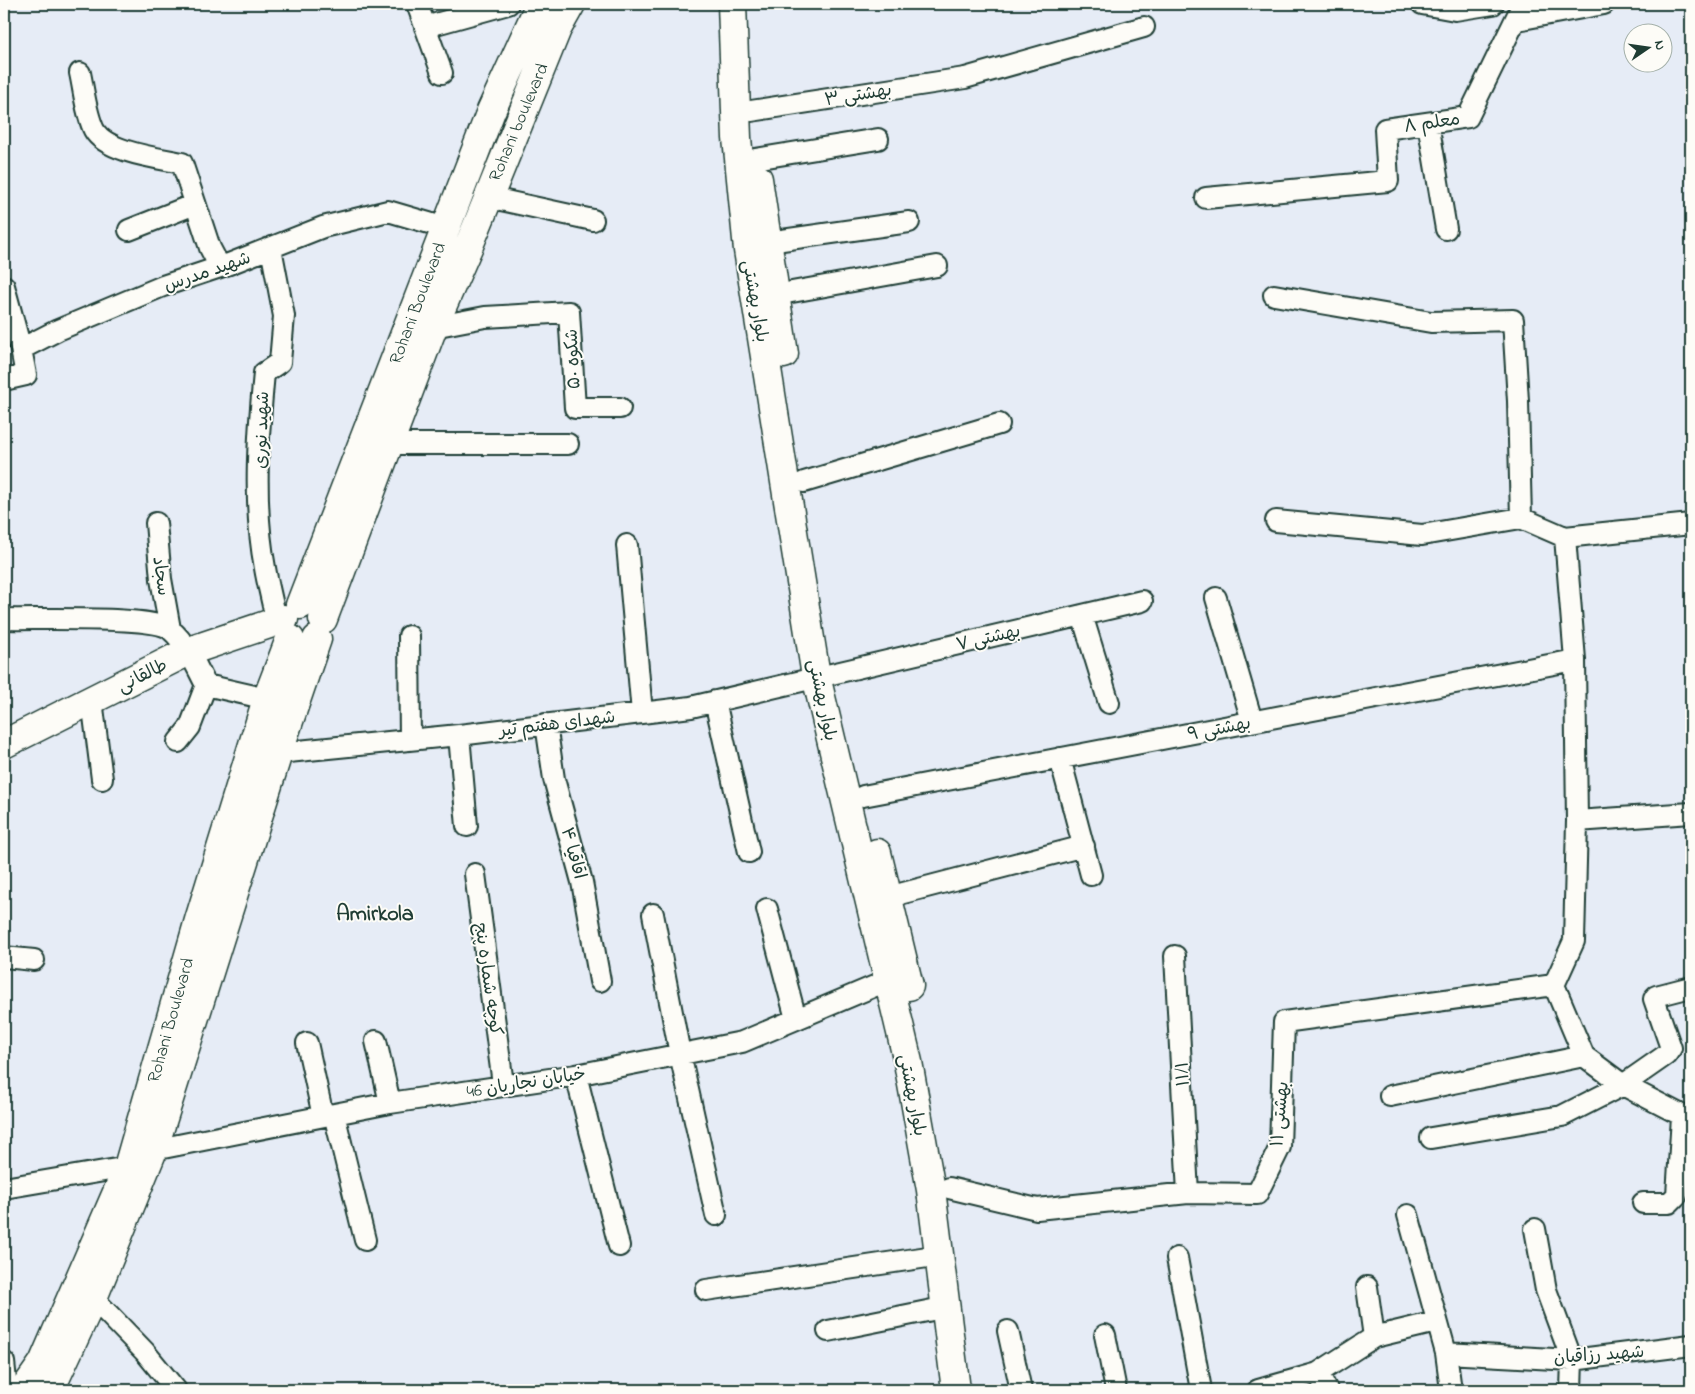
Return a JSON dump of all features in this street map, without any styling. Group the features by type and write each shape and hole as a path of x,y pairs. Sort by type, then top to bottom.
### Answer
{"main road":[{"name":"Rohani Boulevard","path":"24,1390 43,1363 128,1167 199,920 267,699 288,621 491,111 540,4"},
{"name":"Rohani boulevard","path":"433,327 470,242 557,29 571,4"},
{"name":"بلوار بهشتی","path":"732,4 751,111 755,159 775,295 784,413 804,482 825,675 863,796 888,897 908,1062 941,1255 956,1390"},
{"name":"بلوار بهشتی","path":"746,4 737,138 748,250 784,413 825,675 897,978 920,1032 949,1188 970,1390"},
{"name":"Rohani Boulevard","path":"50,1390 93,1298 153,1150 278,753 320,629 433,327"},
{"path":"314,607 320,629 303,644 288,621 314,607"},
{"name":"طالقانی","path":"4,744 190,651 288,621"}],"street":[{"path":"417,4 424,28 442,73"},
{"path":"424,28 508,4"},
{"path":"1422,4 1455,10 1494,4"},
{"path":"1520,12 1604,4"},
{"name":"معلم ۸","path":"1206,198 1388,180 1384,129 1468,117 1520,12"},
{"name":"بهشتی ۳","path":"751,111 965,78 1144,27"},
{"path":"80,73 94,129 102,141 140,154 182,163 210,248 220,267"},
{"path":"1428,123 1446,229"},
{"path":"755,159 878,139"},
{"path":"487,197 593,220"},
{"path":"129,230 196,204"},
{"name":"شهید مدرس","path":"21,350 58,330 162,286 220,267 323,227 388,210 446,228"},
{"path":"768,242 909,222"},
{"name":"شهید نوری","path":"271,248 284,316 280,362 264,373 260,416 259,508 264,567 288,621"},
{"path":"775,295 937,266"},
{"path":"4,286 26,375 4,380"},
{"path":"1274,295 1431,322 1513,320 1518,401 1521,518"},
{"name":"شکوه ۵۰","path":"433,327 485,317 569,312 575,408 620,408"},
{"path":"804,482 1000,424"},
{"path":"389,444 568,444"},
{"path":"1276,521 1422,535 1521,518 1565,537 1691,524"},
{"name":"سجاد","path":"156,523 161,579 170,629"},
{"path":"1565,537 1575,660 1577,822 1574,941 1554,985 1584,1056 1623,1085 1687,1119 1677,1195 1670,1202 1643,1203"},
{"path":"626,545 642,713"},
{"path":"1216,598 1252,721"},
{"name":"بهشتی ۷","path":"825,675 1142,601"},
{"path":"1082,615 1109,704"},
{"path":"4,620 142,622 170,629 190,651 206,686 190,727 178,742"},
{"path":"410,636 410,740"},
{"name":"بهشتی ۹","path":"863,796 1575,660"},
{"name":"شهدای هفتم تیر","path":"278,753 459,735 691,707 825,675"},
{"path":"206,686 267,699"},
{"path":"92,700 102,779"},
{"path":"715,701 749,852"},
{"name":"اقاقیا ۴","path":"546,724 554,779 582,882 600,981"},
{"path":"459,735 467,826"},
{"path":"1060,758 1091,875"},
{"path":"1577,822 1691,813"},
{"path":"888,897 1084,846"},
{"name":"کوچه شماره پنج","path":"474,874 503,1084"},
{"path":"767,909 796,1019"},
{"path":"653,914 680,1054 716,1215"},
{"name":"۱۱/۱","path":"1175,956 1188,1193"},
{"path":"4,957 34,960"},
{"name":"خیابان نجاریان 46","path":"153,1150 390,1103 503,1084 576,1075 742,1042 897,978"},
{"name":"بهشتی ۱۱","path":"949,1188 1037,1209 1188,1193 1257,1194 1280,1147 1284,1022 1554,985"},
{"path":"1431,1138 1562,1116 1623,1085 1666,1055 1671,1048 1654,999 1656,996 1691,987"},
{"path":"376,1041 390,1103"},
{"path":"307,1043 365,1240"},
{"path":"1390,1096 1584,1056"},
{"path":"576,1075 619,1246"},
{"path":"4,1188 128,1167"},
{"path":"1408,1215 1446,1353 1451,1390"},
{"path":"1534,1228 1546,1290 1572,1360 1571,1390"},
{"path":"706,1290 941,1255"},
{"path":"1177,1258 1201,1390"},
{"path":"1367,1287 1374,1337"},
{"path":"93,1298 145,1352 176,1390"},
{"path":"828,1331 947,1307"},
{"path":"1258,1390 1322,1382 1374,1337 1436,1322"},
{"path":"1008,1331 1020,1390"},
{"path":"1105,1335 1116,1390"},
{"name":"شهید رزاقیان","path":"1446,1353 1572,1360 1691,1344"},
{"path":"4,1362 7,1390"}],"district":[{"name":"Amirkola","path":"375,912"}]}
